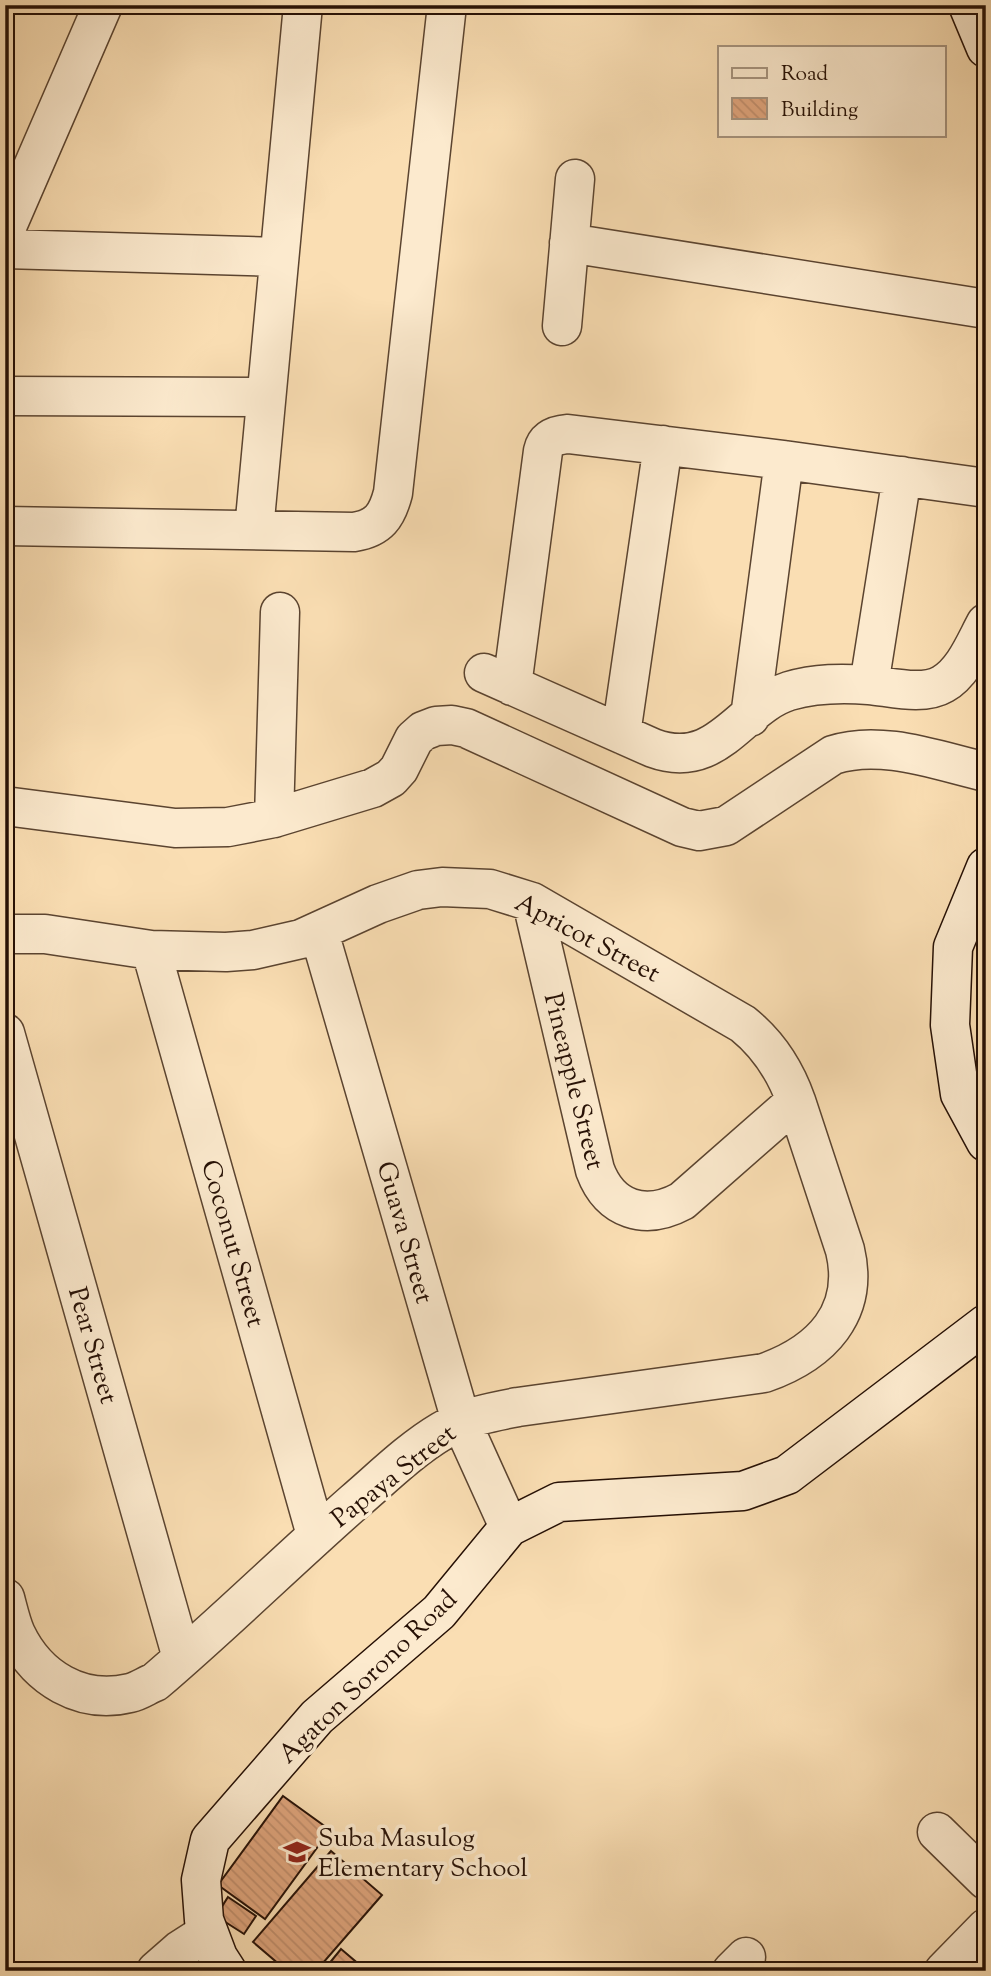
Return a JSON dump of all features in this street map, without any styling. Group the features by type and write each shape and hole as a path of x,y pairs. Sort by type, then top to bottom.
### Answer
{"street":[{"path":"5,231 103,5"},
{"path":"254,530 303,5"},
{"path":"5,526 355,532 377,525 389,509 394,479 447,5"},
{"path":"968,5 986,48"},
{"path":"562,326 575,179"},
{"path":"569,243 986,309"},
{"path":"5,249 279,257"},
{"path":"5,396 266,397"},
{"path":"986,488 663,445 568,435 554,436 544,445 498,679 665,753 677,754 714,743 783,693 797,689 826,684 922,689 944,684 963,663 986,623"},
{"path":"621,734 663,445"},
{"path":"750,717 784,460"},
{"path":"869,685 902,476"},
{"path":"274,818 280,612"},
{"path":"5,806 175,828 228,827 274,818 373,788 399,769 414,739 423,731 436,726 452,725 466,728 682,827 699,831 713,831 726,826 833,755 851,749 866,748 912,755 986,772"},
{"path":"986,867 954,947 950,1025 960,1094 986,1142"},
{"name":"Apricot Street","path":"5,934 66,936 152,950 226,952 253,950 301,939 378,904 418,890 442,887 490,889 532,902 743,1024 770,1050 788,1078 845,1250 849,1269 846,1300"},
{"name":"Pineapple Street","path":"532,902 595,1170 600,1185 621,1205 646,1211 671,1207 682,1201 796,1101"},
{"name":"Guava Street","path":"319,932 461,1421 509,1527"},
{"name":"Coconut Street","path":"152,950 316,1535"},
{"name":"Pear Street","path":"5,1033 182,1658"},
{"name":"Papaya Street","path":"5,1598 15,1632 26,1652 44,1672 71,1690 92,1696 132,1693 155,1682 316,1535 403,1460 440,1432 461,1421 486,1413 559,1400 764,1373 782,1367 819,1342 839,1317 846,1300"},
{"name":"Agaton Sorono Road","path":"227,1971 218,1957 204,1920 201,1880 210,1840 317,1717 439,1612 509,1527 559,1502 743,1491 787,1475 986,1324"},
{"path":"937,1832 986,1880"},
{"path":"156,1971 180,1950 208,1932"},
{"path":"944,1971 983,1933"}],"building":[{"path":"283,1796 330,1830 265,1919 218,1885"},
{"path":"331,1851 382,1895 316,1971 287,1971 253,1942"},
{"path":"228,1897 256,1916 244,1934 216,1916"},
{"path":"341,1949 367,1971 323,1971"}],"place":[{"name":"Suba Masulog Elementary School","path":"297,1852"}]}
